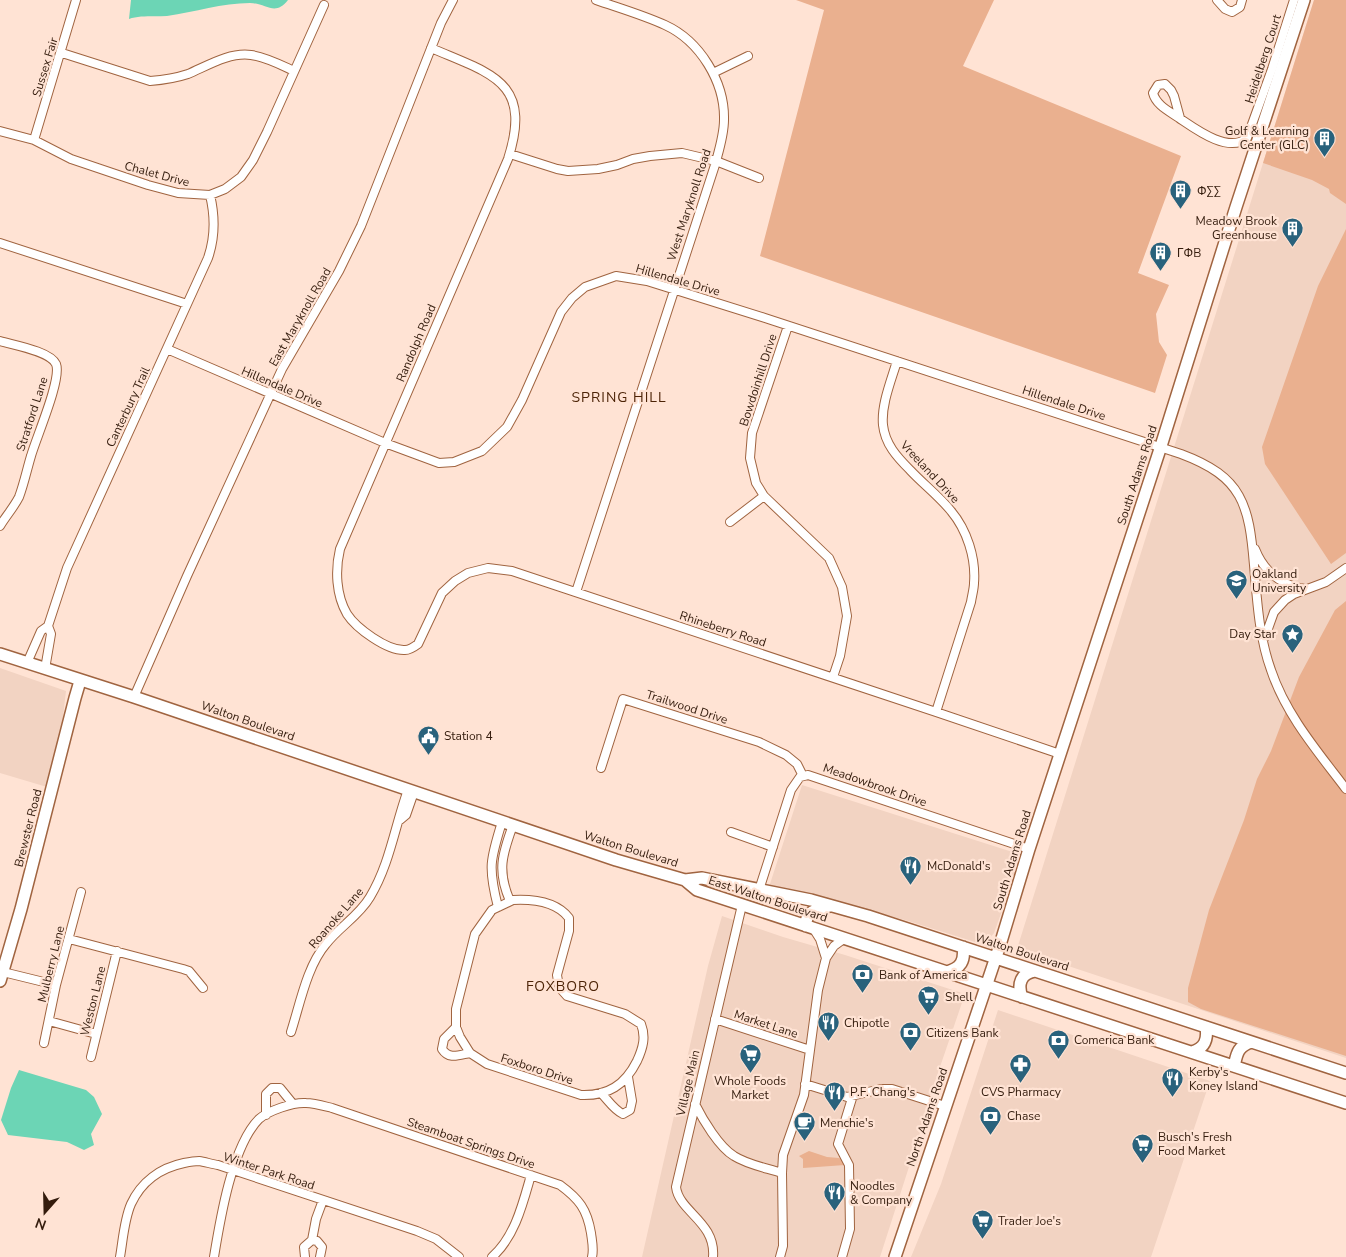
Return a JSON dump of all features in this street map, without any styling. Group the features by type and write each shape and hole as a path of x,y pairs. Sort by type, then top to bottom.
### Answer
{"main road":[{"name":"South Adams Road","path":"986,985 1304,0"},
{"name":"Walton Boulevard","path":"0,654 134,697 616,860 685,880 702,878 831,905 995,957 1346,1074"},
{"name":"Brewster Road","path":"1,976 21,909 80,681"},
{"name":"East Walton Boulevard","path":"685,880 697,890 845,938"},
{"path":"730,901 730,893 738,885"},
{"path":"809,927 806,917 810,913 831,905"},
{"path":"845,938 1346,1103"},
{"path":"947,972 961,964 963,947"},
{"path":"1022,997 1019,986 1021,979 1026,973 1035,971"},
{"name":"North Adams Road","path":"895,1257 986,985"},
{"path":"1192,1052 1200,1049 1205,1044 1207,1036 1206,1027"},
{"path":"1234,1066 1239,1050 1242,1046 1251,1042"}],"street":[{"name":"Sussex Fair","path":"34,140 62,53 76,0"},
{"name":"East Maryknoll Road","path":"134,697 191,567 282,369 352,247 380,180 440,23 452,0"},
{"name":"West Maryknoll Road","path":"576,592 716,160 725,122 724,106 713,74 693,44 666,26 596,0"},
{"path":"1217,0 1232,12 1240,7 1242,0"},
{"name":"Heidelberg Court","path":"1180,118 1200,134 1213,139 1236,143 1247,138 1294,0"},
{"name":"Chalet Drive","path":"0,132 34,140 71,159 178,194 210,195 225,189 241,177 249,166 267,132 324,5"},
{"name":"Randolph Road","path":"413,648 404,650 392,647 362,631 347,614 338,590 337,562 340,549 510,154 514,140 515,119 512,98 508,90 493,76 431,48"},
{"path":"62,53 150,81 186,74 220,60 249,55 294,71"},
{"path":"713,74 748,56"},
{"path":"510,154 568,171 617,166 633,159 682,152 716,160 759,178"},
{"name":"Canterbury Trail","path":"27,663 41,631 48,626 67,568 212,247 214,228 210,195"},
{"path":"0,242 187,304"},
{"name":"Hillendale Drive","path":"167,350 385,443 439,462 454,462 473,456 507,427 522,400 561,312 572,298 585,287 616,276 647,281 1161,446 1204,463 1227,480 1244,504 1249,520 1252,542"},
{"name":"Bowdoinhill Drive","path":"788,326 752,433 750,458 756,483 764,496 829,558 842,588 847,616 840,656 833,677"},
{"name":"Stratford Lane","path":"0,342 33,350 52,358 56,364 57,372 46,414 19,496 0,526"},
{"name":"Vreeland Drive","path":"897,361 885,404 882,424 885,437 894,454 951,511 967,540 973,561 974,583 970,602 936,712"},
{"path":"730,522 764,496"},
{"path":"1252,542 1263,566 1274,577 1289,586 1306,589"},
{"path":"1252,542 1264,644 1273,677 1288,709 1346,789"},
{"name":"Rhineberry Road","path":"413,648 418,644 442,593 455,581 468,573 488,568 512,571 1060,754"},
{"path":"1264,644 1267,627 1278,608 1289,597 1326,582 1346,568"},
{"name":"Canterbury Trail","path":"45,669 51,634 48,626"},
{"name":"Trailwood Drive","path":"601,768 623,699 759,742 780,752 798,764 803,776"},
{"name":"Meadowbrook Drive","path":"760,890 791,790 800,777 808,775 1029,849"},
{"name":"Roanoke Lane","path":"291,1032 314,960 326,943 369,900 389,856 400,820 400,812 411,791"},
{"path":"507,824 501,866 504,886 510,901"},
{"path":"498,907 490,868 493,849 507,824"},
{"path":"731,832 773,847"},
{"name":"Mulberry Lane","path":"44,1043 56,986 81,892"},
{"name":"Foxboro Drive","path":"525,900 539,901 559,908 569,918 569,932 557,975 559,987 563,993 574,999 624,1014 641,1024 644,1032 642,1051 628,1077 611,1090 593,1095 574,1093 503,1070 487,1064 470,1053 460,1037 456,1027 456,1009 474,934 492,910 498,907 510,901 525,900"},
{"name":"Village Main","path":"713,1257 713,1245 709,1235 676,1190 678,1173 742,905"},
{"path":"809,927 820,939 826,958"},
{"path":"789,1257 780,1256 783,1246 783,1156 804,1095 818,990 826,958 834,946 845,938"},
{"path":"69,939 183,969 189,972 203,988"},
{"name":"Weston Lane","path":"91,1057 117,951"},
{"path":"1,976 56,986"},
{"name":"Market Lane","path":"715,1019 810,1050"},
{"path":"48,1021 96,1034"},
{"path":"456,1027 444,1039 442,1049 446,1055 453,1057 470,1053"},
{"path":"601,1093 616,1111 623,1114 630,1110 632,1101 628,1077"},
{"path":"805,1084 842,1096 881,1089 892,1089 945,1106"},
{"path":"266,1115 266,1094 272,1088 280,1088 293,1104"},
{"path":"842,1257 850,1229 849,1165 838,1144 853,1095"},
{"name":"Steamboat Springs Drive","path":"214,1257 221,1210 241,1149 248,1136 259,1119 266,1115 293,1104 306,1103 332,1108 560,1185 574,1195 585,1210 593,1243 592,1257"},
{"path":"695,1104 723,1147 733,1156 782,1173"},
{"name":"Winter Park Road","path":"120,1257 129,1209 148,1179 175,1165 197,1161 234,1170 418,1231 436,1239 459,1257"},
{"path":"492,1257 505,1243 515,1223 531,1175"},
{"path":"306,1257 304,1248 312,1240 316,1219 323,1200"},
{"path":"312,1240 317,1241 322,1247 320,1257"}],"shaded area":[{"path":"796,0 994,0 963,66 1181,156 1138,273 1169,285 1156,314 1159,342 1167,355 1155,393 760,256 824,10"},
{"name":"Oakland University","path":"1314,0 1346,0 1346,1058 1017,949"},
{"path":"1314,0 1346,0 1346,204 1330,193 1329,189 1312,180 1263,163"},
{"path":"1346,229 1346,553 1331,564 1265,464 1262,447 1318,286"},
{"path":"1346,601 1346,1056 1201,1009 1188,1002 1188,988 1209,910 1244,820 1257,779 1271,751 1299,677 1335,610"},
{"path":"0,668 66,691 62,725 47,787 0,773"},
{"path":"802,785 1022,855 994,933 986,943 975,942 905,920 769,887"},
{"path":"722,916 965,994 930,1096 926,1114 880,1257 642,1257 708,966"},
{"path":"998,1010 1210,1081 1151,1257 911,1257 941,1184"},
{"path":"809,1151 827,1157 839,1158 843,1160 845,1165 803,1168 803,1159 799,1156"}],"water":[{"path":"131,0 288,0 279,8 240,3 167,16 129,19"},
{"path":"19,1070 86,1090 94,1097 102,1114 91,1134 94,1145 84,1150 67,1142 8,1135 1,1120"}],"place":[{"name":"Golf & Learning Center (GLC)","path":"1325,157"},
{"name":"ΦΣΣ","path":"1181,210"},
{"name":"Meadow Brook Greenhouse","path":"1293,247"},
{"name":"ΓΦB","path":"1161,272"},
{"name":"Oakland University","path":"1236,600"},
{"name":"Day Star","path":"1292,653"},
{"name":"Station 4","path":"428,755"},
{"name":"McDonald's","path":"911,885"},
{"name":"Bank of America","path":"863,994"},
{"name":"Shell","path":"929,1016"},
{"name":"Chipotle","path":"828,1042"},
{"name":"Citizens Bank","path":"910,1052"},
{"name":"Comerica Bank","path":"1058,1059"},
{"name":"Whole Foods Market","path":"750,1073"},
{"name":"CVS Pharmacy","path":"1021,1084"},
{"name":"Kerby's Koney Island","path":"1173,1098"},
{"name":"P.F. Chang's","path":"834,1111"},
{"name":"Chase","path":"991,1135"},
{"name":"Menchie's","path":"804,1142"},
{"name":"Busch's Fresh Food Market","path":"1142,1163"},
{"name":"Noodles & Company","path":"834,1212"},
{"name":"Trader Joe's","path":"982,1240"}],"district":[{"name":"SPRING HILL","path":"619,397"},
{"name":"FOXBORO","path":"563,986"}]}
